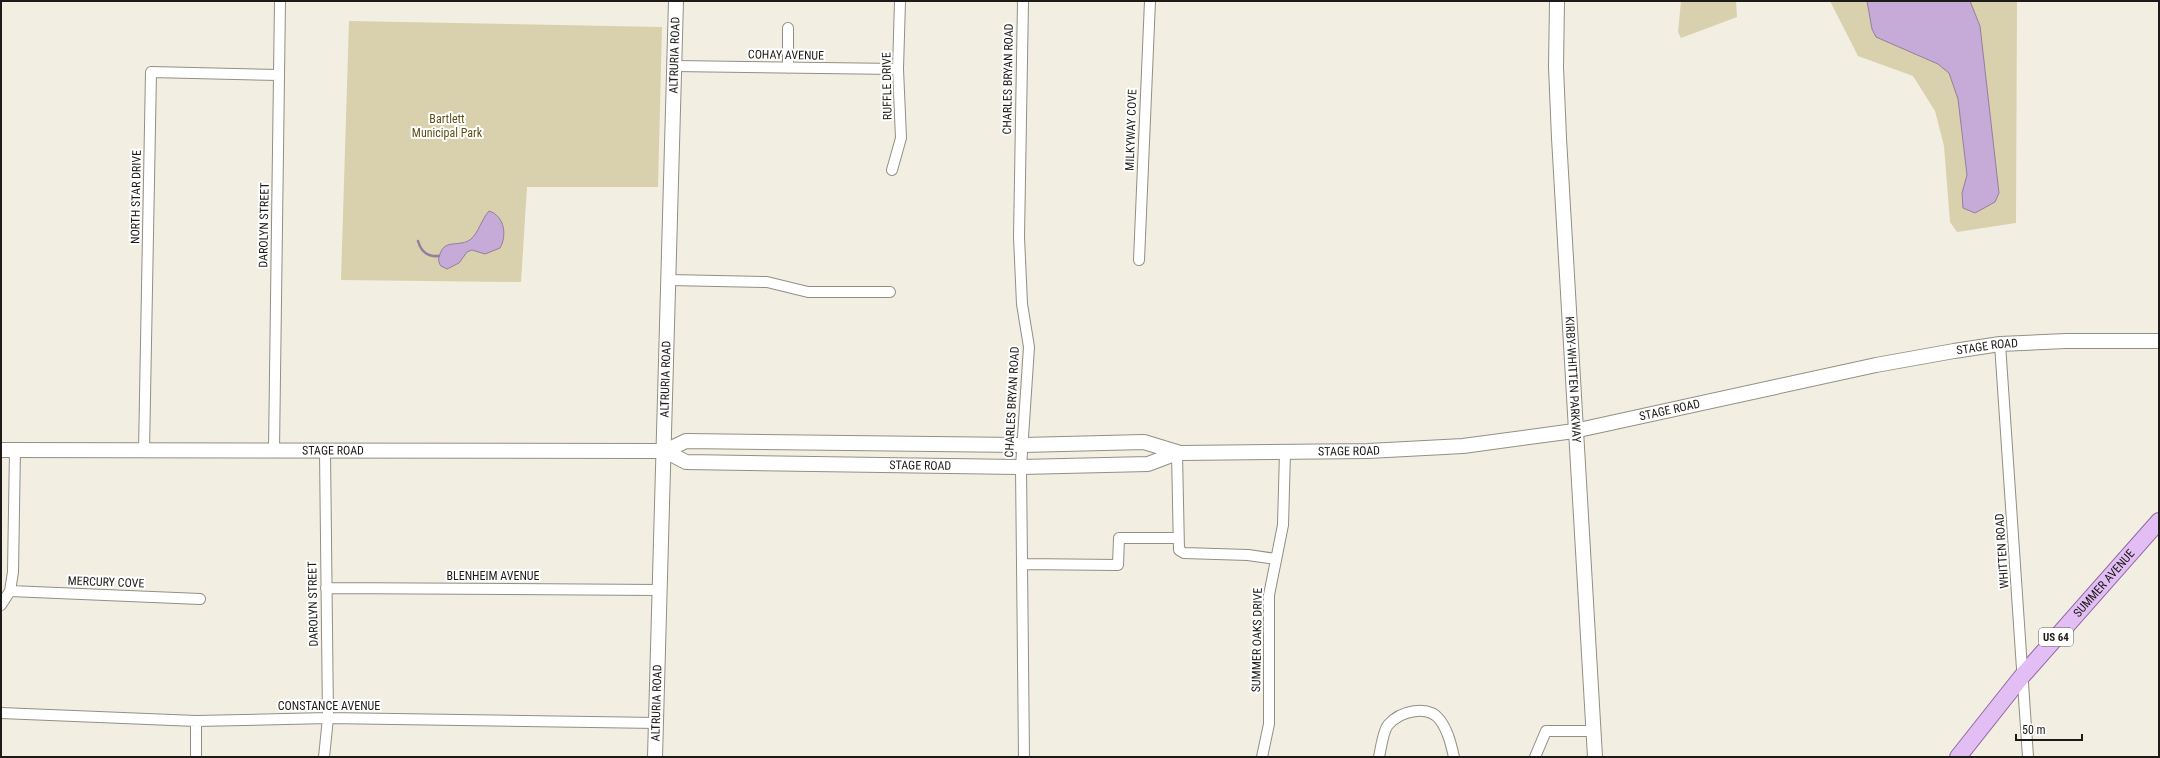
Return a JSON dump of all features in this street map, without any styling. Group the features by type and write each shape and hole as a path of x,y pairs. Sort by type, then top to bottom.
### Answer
{"main road":[{"name":"ALTRURIA ROAD","path":"655,757 665,451 676,1"},
{"name":"KIRBY-WHITTEN PARKWAY","path":"1557,1 1556,88 1574,431 1595,757"},
{"name":"STAGE ROAD","path":"1,450 665,451 686,441 1023,445 1144,442 1177,453 1368,451 1463,446 1574,431 1876,365 2000,344 2095,340 2159,341"},
{"path":"852,442 852,464"},
{"name":"STAGE ROAD","path":"665,451 686,462 1021,467 1148,464 1177,453"},
{"name":"SUMMER AVENUE","path":"1958,757 2023,675 2159,521"}],"street":[{"name":"DAROLYN STREET","path":"274,450 280,1"},
{"name":"RUFFLE DRIVE","path":"892,170 901,138 898,69 900,1"},
{"name":"CHARLES BRYAN ROAD","path":"1023,1 1019,237 1022,304 1029,347 1021,467 1024,757"},
{"name":"MILKYWAY COVE","path":"1139,260 1150,1"},
{"path":"788,28 788,68"},
{"name":"COHAY AVENUE","path":"674,66 898,69"},
{"name":"NORTH STAR DRIVE","path":"144,451 151,72 279,76"},
{"path":"669,280 767,282 808,292 890,292"},
{"name":"WHITTEN ROAD","path":"2000,344 2028,757"},
{"path":"1,605 10,591 13,572 15,449"},
{"name":"DAROLYN STREET","path":"324,757 328,718 326,450"},
{"name":"SUMMER OAKS DRIVE","path":"1262,757 1269,724 1268,611 1271,580 1284,514 1285,452"},
{"path":"1177,453 1178,538 1180,550 1184,553 1248,555 1276,559"},
{"path":"1022,564 1118,565 1119,538 1178,538"},
{"name":"BLENHEIM AVENUE","path":"326,588 660,590"},
{"name":"MERCURY COVE","path":"10,591 200,599"},
{"path":"1379,757 1387,725 1403,713 1422,710 1439,718 1448,734 1454,757"},
{"name":"CONSTANCE AVENUE","path":"1,713 196,721 328,718 657,723"},
{"path":"196,721 196,757"},
{"path":"1535,757 1546,730 1594,731"}],"green space":[{"path":"1681,1 1736,1 1737,17 1681,38 1678,32"},
{"path":"1830,1 2017,1 2016,223 1957,232 1950,222 1944,146 1935,111 1913,76 1858,56"},
{"name":"Bartlett Municipal Park","path":"349,21 662,27 658,187 527,187 521,282 341,280"}],"shaded area":[{"path":"1867,1 1970,1 1980,26 1999,193 1995,202 1975,213 1963,208 1962,193 1967,175 1958,99 1949,73 1938,64 1876,37 1872,29"},
{"path":"489,211 498,217 503,227 504,232 500,248 485,254 472,250 467,252 459,263 447,269 441,266 439,263 439,256 442,249 445,246 467,242 471,239"}],"waterway":[{"path":"418,241 423,251 428,255 439,256"}]}
